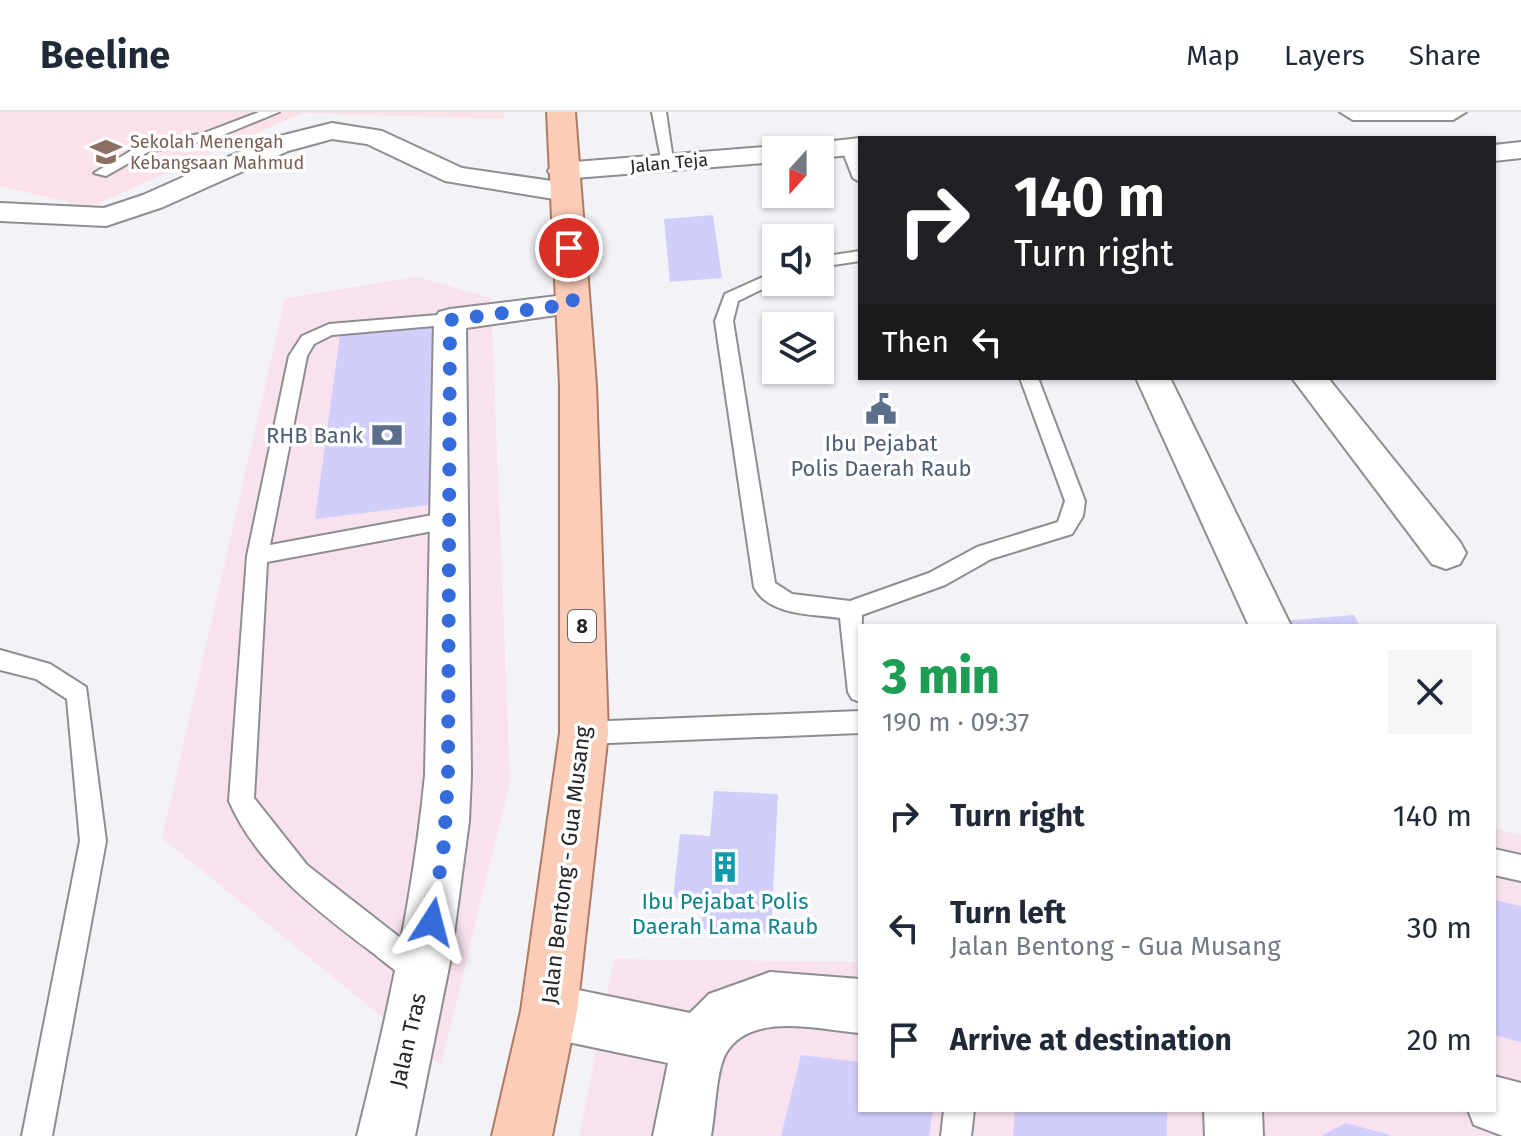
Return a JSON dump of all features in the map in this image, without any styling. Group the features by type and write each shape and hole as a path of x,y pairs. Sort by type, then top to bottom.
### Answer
{"main road":[{"name":"Jalan Bentong - Gua Musang","path":"522,1136 549,1011 584,733 578,385 561,112"}],"street":[{"path":"1353,112 1453,112"},
{"name":"Jalan Teja","path":"0,212 106,217 153,201 278,145 332,131 373,137 455,175 564,182 669,164 762,155"},
{"path":"834,148 854,146"},
{"path":"1496,153 1521,150"},
{"path":"450,320 573,304"},
{"name":"Jalan Tras","path":"386,1136 424,974 444,844 450,320"},
{"path":"1154,380 1269,624"},
{"path":"1311,380 1446,553"},
{"path":"682,1136 700,1042 728,1013 770,999 858,1006"},
{"path":"549,1011 700,1042"},
{"path":"1496,1106 1521,1112"},
{"path":"1233,1112 1234,1136"}],"lane":[{"path":"101,173 144,149 208,136 272,112"},
{"path":"659,112 669,164"},
{"path":"854,146 858,167"},
{"path":"834,260 858,256"},
{"path":"762,283 731,298 724,321 765,587 777,598 792,603 850,610 937,579 984,553 1065,528 1073,516 1075,501 1030,380"},
{"path":"424,974 332,906 259,834 241,801 257,556 298,356 308,340 329,330 450,320"},
{"path":"257,556 449,520"},
{"path":"850,610 858,676"},
{"path":"0,660 42,671 78,694 93,841 37,1136"},
{"path":"584,733 858,722"},
{"path":"1496,862 1521,868"},
{"path":"956,1136 959,1112"}],"shaded area":[{"name":"Sekolah Menengah Kebangsaan Mahmud","path":"0,112 505,112 503,119 302,113 90,207 0,186"},
{"path":"418,277 491,298 510,782 441,1065 162,838 285,298"},
{"path":"1496,829 1521,835 1521,1136 579,1136 614,959 858,962 858,1112 1496,1112"}],"building":[{"path":"713,215 722,278 670,282 664,219"},
{"path":"437,324 429,505 315,519 340,335"},
{"path":"1354,615 1359,624 1283,624 1282,621"},
{"name":"Ibu Pejabat Polis Daerah Lama Raub","path":"714,791 778,794 771,934 701,929 704,899 673,898 680,834 710,836"},
{"path":"1496,900 1521,906 1521,1042 1496,1036"},
{"path":"801,1055 858,1062 858,1112 933,1112 929,1136 781,1136"},
{"path":"1015,1112 1167,1112 1167,1136 1013,1136"},
{"path":"1346,1123 1390,1135 1390,1136 1321,1136"}],"place":[{"name":"Sekolah Menengah Kebangsaan Mahmud","path":"106,152"},
{"name":"Ibu Pejabat Polis Daerah Raub","path":"881,409"},
{"name":"RHB Bank","path":"387,435"},
{"name":"Ibu Pejabat Polis Daerah Lama Raub","path":"725,867"}],"route":[{"path":"432,922 444,844 448,775 450,320 573,304 569,248"}]}
